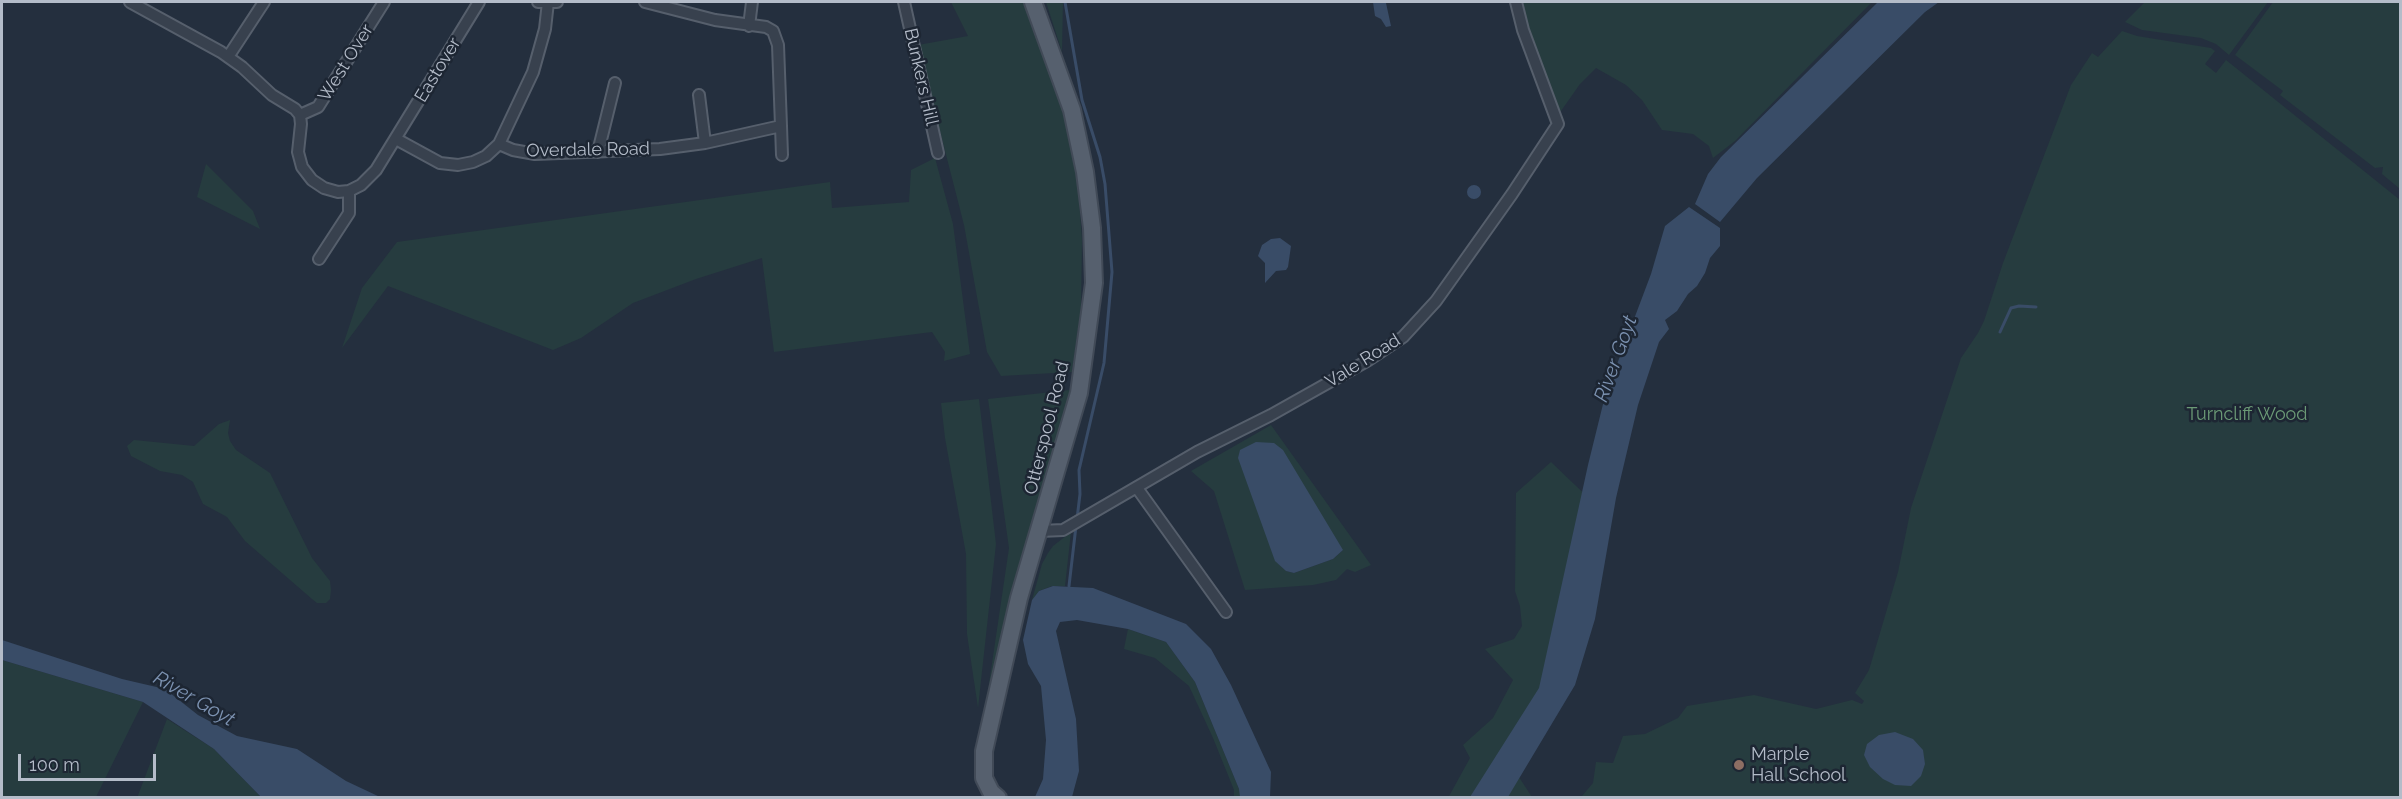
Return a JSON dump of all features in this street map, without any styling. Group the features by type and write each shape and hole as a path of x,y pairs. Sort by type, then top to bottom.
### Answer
{"main road":[{"name":"Otterspool Road","path":"995,795 984,778 984,751 1019,598 1079,393 1094,283 1092,228 1085,172 1072,110 1033,2"}],"street":[{"path":"130,2 228,57 272,95 295,109 300,115 302,129 298,152 302,167 312,180 324,188 338,192 349,191 361,185 376,170 396,139 440,163 458,165 486,156 499,144 533,72 545,29 548,2"},
{"path":"228,57 264,2"},
{"name":"West Over","path":"300,115 318,107 384,2"},
{"name":"Eastover","path":"396,139 479,2"},
{"path":"645,2 715,20 766,27 773,31 776,36 783,155"},
{"path":"749,26 752,2"},
{"name":"Bunkers Hill","path":"904,2 938,153"},
{"name":"Vale Road","path":"1040,531 1063,530 1197,452 1271,415 1367,361 1403,338 1436,301 1512,194 1558,124 1523,30 1516,2"},
{"path":"598,152 615,83"},
{"path":"699,95 705,143"},
{"name":"Overdale Road","path":"499,144 513,150 535,154 660,149 705,143 781,126"},
{"path":"319,259 350,213 349,191"},
{"path":"1137,488 1226,612"}],"green space":[{"path":"951,2 1026,2 1062,100 1076,156 1082,240 1081,308 1072,372 1001,376 987,352 964,225 918,45 968,36"},
{"path":"1046,2 1063,2 1062,52"},
{"path":"1519,2 1872,2 1735,141 1713,158 1709,146 1693,134 1662,130 1642,100 1626,85 1596,68 1580,84 1561,111 1555,109"},
{"path":"2145,2 2268,2 2229,55 2216,44 2201,38 2142,30 2125,22"},
{"path":"2273,2 2400,2 2400,189 2382,174 2383,167 2375,168 2280,95 2283,91 2235,55"},
{"name":"Turncliff Wood","path":"2122,31 2137,36 2211,48 2215,51 2205,64 2216,73 2226,60 2400,200 2400,797 1578,798 1593,783 1596,762 1613,763 1623,736 1645,734 1678,718 1687,706 1754,695 1816,709 1852,700 1862,704 1864,701 1855,693 1869,670 1898,572 1911,508 1961,358 1984,321 2003,263 2071,85 2092,53 2098,57"},
{"path":"935,158 953,224 970,354 944,361 945,352 932,332 774,352 762,258 696,279 633,303 581,338 553,350 388,286 342,348 362,288 397,242 830,182 832,208 909,202 911,170"},
{"path":"206,164 253,211 260,229 197,197"},
{"path":"1070,390 990,703 986,704 1009,548 988,399"},
{"path":"979,399 996,544 978,708 967,634 966,554 941,403"},
{"path":"230,420 228,433 230,441 236,450 270,473 312,558 330,581 330,599 326,603 317,603 312,599 245,541 227,517 203,504 193,482 182,475 160,471 131,456 127,446 134,440 194,446 219,424"},
{"path":"1271,425 1371,565 1355,572 1347,569 1336,580 1313,585 1245,590 1214,491 1191,471","holes":["1343,550 1333,559 1294,573 1286,571 1275,560"]},
{"path":"1551,462 1597,506 1588,567 1511,765 1532,797 1448,798 1470,758 1463,745 1493,718 1513,680 1485,649 1514,639 1522,626 1520,606 1515,591 1516,493"},
{"path":"1071,532 1065,586 1052,586 1039,591 1032,600 1042,564 1048,553"},
{"path":"1128,629 1166,642 1195,682 1239,789 1269,797 1234,797 1234,790 1213,738 1189,686 1155,658 1124,649"},
{"path":"2,660 143,702 96,797 2,797"},
{"path":"167,719 214,749 261,797 137,798"}],"water":[{"path":"1373,2 1386,3 1391,26 1386,27 1381,19 1375,16"},
{"path":"1878,2 1939,2 1925,12 1757,178 1720,222 1695,204 1708,174 1721,157"},
{"path":"1471,185 1477,185 1481,192 1477,199 1471,199 1467,195 1467,189"},
{"path":"1689,207 1720,228 1720,246 1710,258 1697,286 1688,294 1677,311 1665,320 1669,329 1659,342 1638,405 1616,498 1595,619 1575,685 1508,797 1470,797 1539,688 1605,396 1651,274 1665,226"},
{"path":"1280,238 1291,246 1288,267 1286,270 1276,271 1265,283 1265,263 1258,256 1262,245 1271,239"},
{"path":"1256,442 1274,443 1283,450 1343,550 1333,559 1294,573 1286,571 1275,561 1238,458 1240,450"},
{"path":"1053,586 1093,588 1186,624 1211,649 1231,685 1271,772 1270,797 1240,797 1239,789 1195,682 1166,642 1128,629 1077,620 1060,622 1056,631 1076,719 1079,771 1072,797 1035,797 1043,779 1046,740 1041,686 1028,664 1023,640 1032,600 1039,591"},
{"path":"2,640 122,679 165,689 198,715 237,736 297,749 346,781 380,797 261,797 214,749 143,702 2,660"},
{"path":"1895,732 1913,739 1923,750 1925,764 1921,776 1911,786 1895,785 1883,779 1870,767 1864,755 1867,744 1879,735"}],"waterway":[{"path":"1065,2 1082,100 1100,157 1105,184 1112,272 1104,363 1079,470 1080,494 1077,519"},
{"path":"2000,332 2011,308 2036,307"},
{"path":"1069,586 1076,526"}],"place":[{"name":"Marple Hall School","path":"1739,765"}],"water label":[{"name":"River Goyt","path":"1616,359"},
{"name":"River Goyt","path":"194,699"}]}
